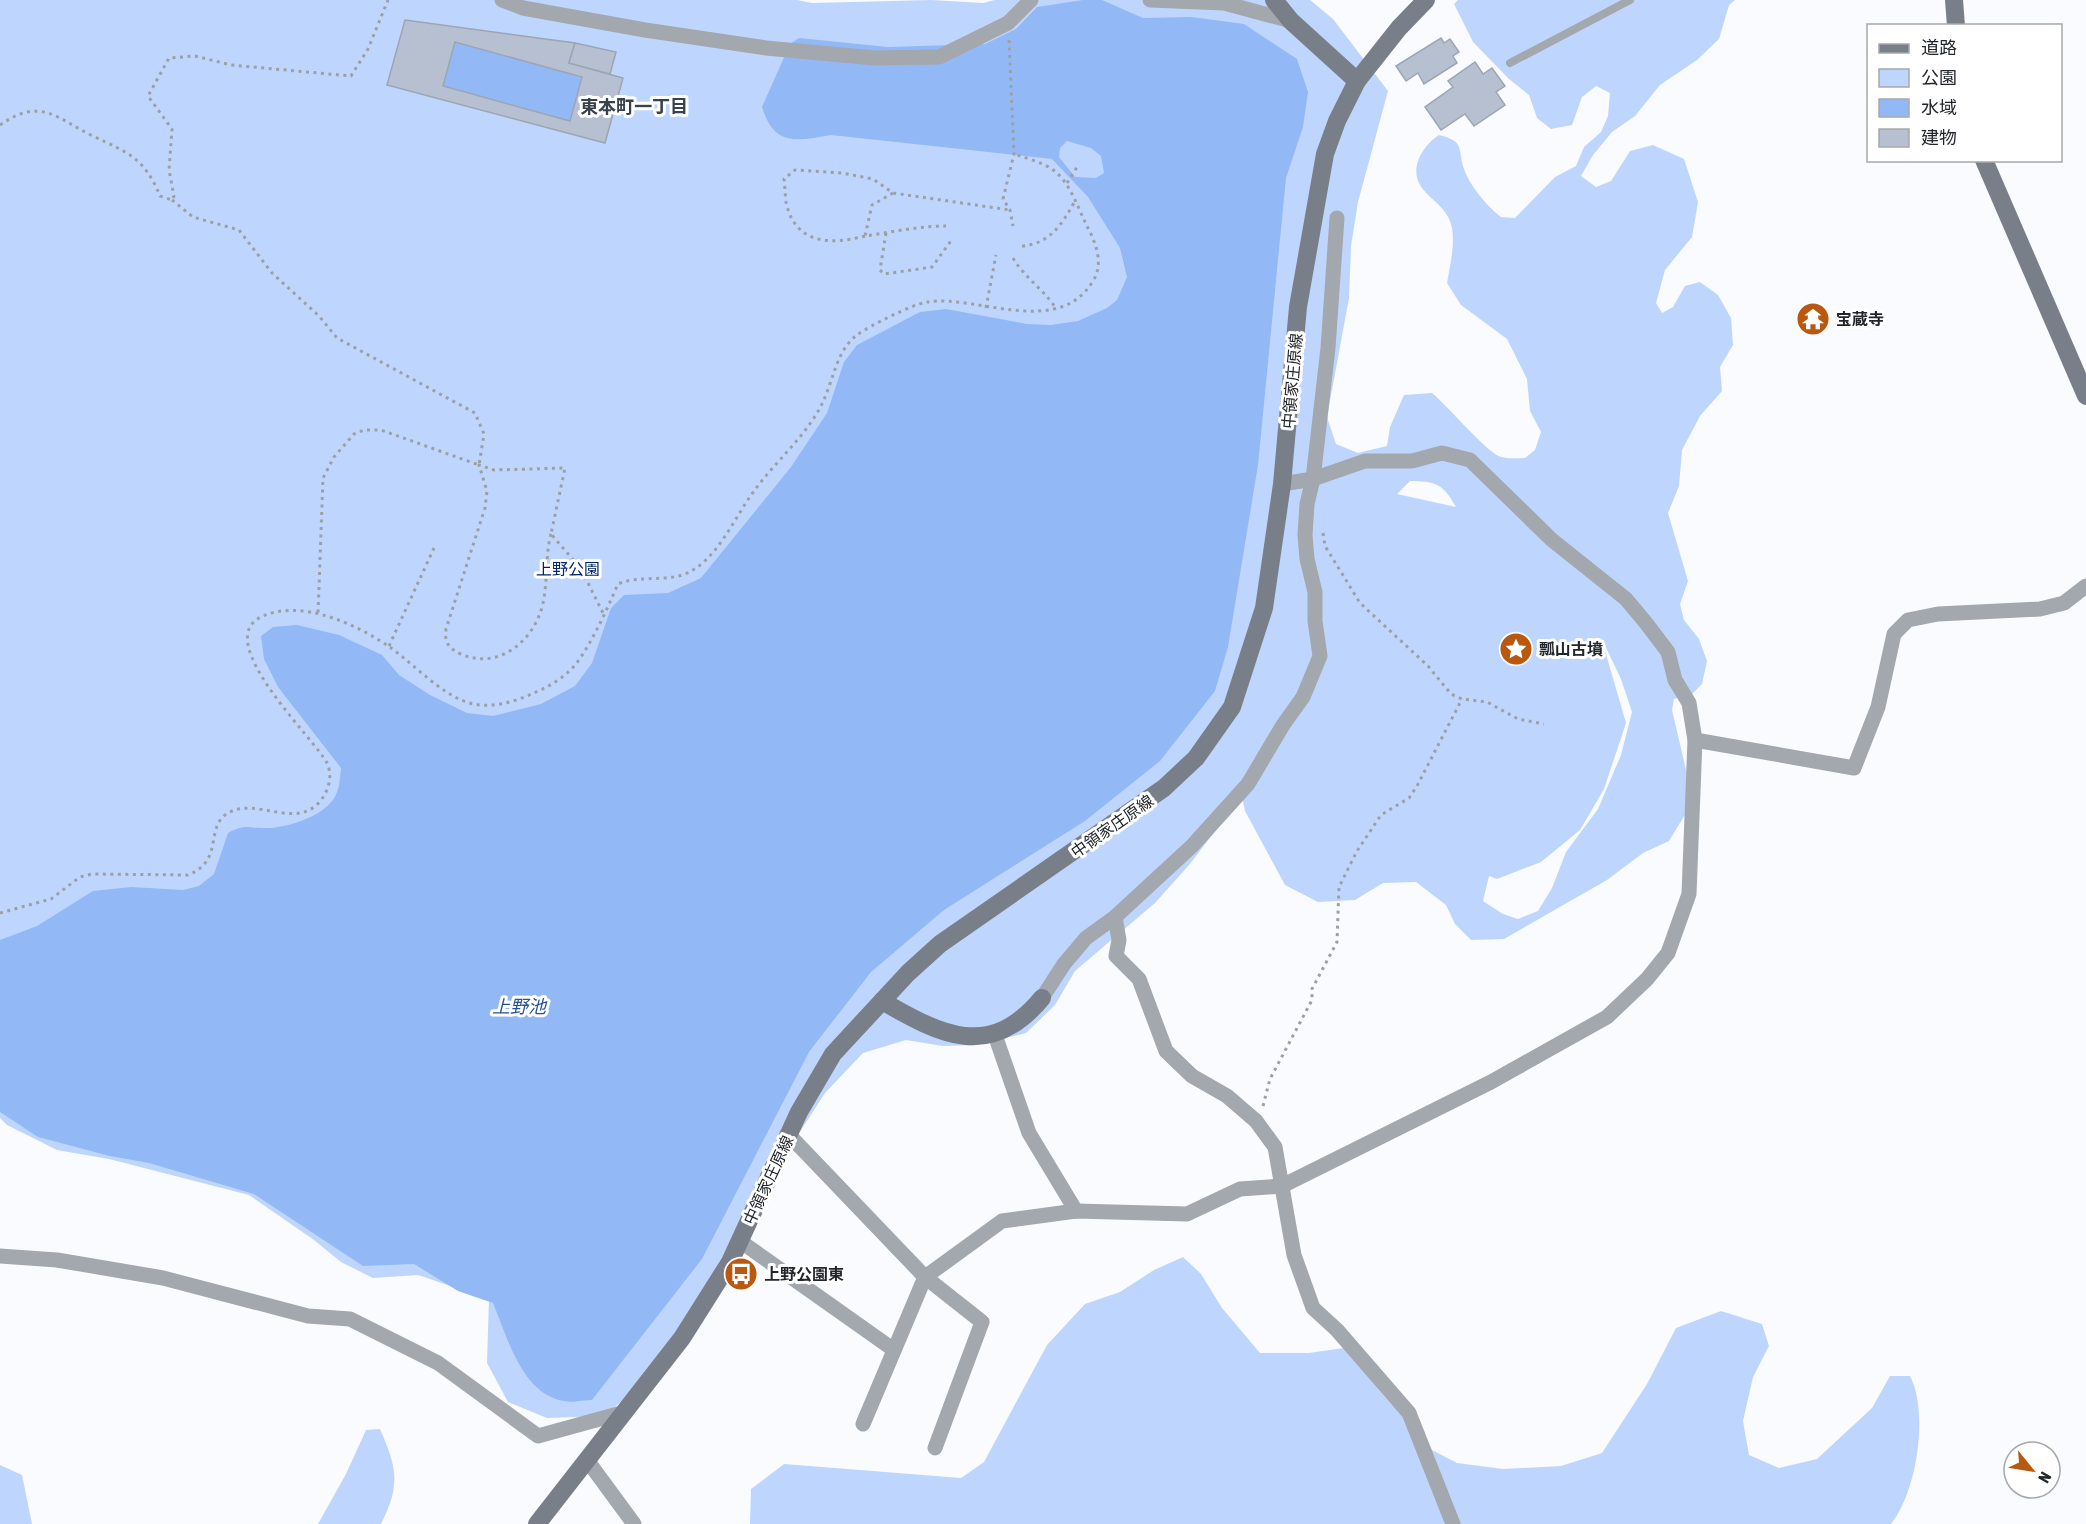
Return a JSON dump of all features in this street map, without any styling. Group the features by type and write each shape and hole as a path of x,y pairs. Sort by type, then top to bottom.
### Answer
{"main road":[{"path":"1274,0 1291,21 1357,81"},
{"name":"中領家庄原線","path":"537,1524 682,1338 730,1262 789,1135 833,1054 882,1000 940,944 1106,831 1164,788 1196,758 1232,706 1264,608 1282,484 1298,307 1315,202 1337,121 1357,81 1399,28 1426,0"},
{"path":"1954,0 1956,24"},
{"path":"1985,162 2086,396"},
{"path":"882,1000 924,1025 950,1034 995,1035 1027,1016 1042,998"}],"street":[{"path":"502,0 523,8 645,30 766,48 875,58 939,57 1008,23 1031,0"},
{"path":"1150,0 1224,2 1291,21"},
{"path":"1042,998 1064,964 1086,938 1115,917 1192,846 1248,784 1308,686 1320,656 1315,592 1307,559 1305,535 1328,348 1337,218"},
{"path":"862,1424 925,1277 1002,1221 1076,1211 1187,1214 1240,1190 1282,1186 1451,1103 1597,1022 1647,979 1668,953 1689,894 1695,740 1689,703 1675,680 1668,652 1646,622 1626,599 1552,540 1470,460 1442,453 1412,461 1365,461 1313,478 1282,484"},
{"path":"1695,740 1854,768 1878,707 1894,634 1908,620 1938,614 2040,609 2064,603 2086,586"},
{"path":"1115,917 1119,940 1116,956 1139,979 1166,1051 1192,1076 1227,1096 1256,1121 1275,1147 1294,1255 1313,1308 1337,1330 1409,1413 1453,1524"},
{"path":"995,1035 1029,1133 1076,1211"},
{"path":"789,1135 925,1277 982,1322 935,1448"},
{"path":"740,1240 894,1350"},
{"path":"0,1256 57,1260 163,1278 308,1316 350,1319 438,1363 538,1436 625,1412"},
{"path":"587,1461 634,1524"}],"lane":[{"path":"1510,63 1630,0"}],"path":[{"path":"172,201 174,196 169,157 172,129 148,96 169,58 195,56 231,65 351,76 368,49 388,0"},
{"path":"1008,23 1014,154 1003,199 1010,210 1013,226"},
{"path":"0,125 30,112 49,112 131,153 152,177 160,195 193,217 239,230 272,273 319,316 337,338 475,413 484,434 479,465 487,491 485,508 446,629 445,638 450,648 472,658 488,659 511,651 524,640 542,606 551,534 565,468 494,470 479,465 381,430 364,430 344,443 323,478 318,615"},
{"path":"0,913 51,899 86,875 188,875 202,870 210,860 220,821 229,812 241,808 301,813 314,807 324,795 331,781 327,763 266,683 247,640 249,626 260,617 277,612 318,615 353,626 388,646 442,687 466,702 502,704 544,688 568,673 581,658 618,584 628,580 668,578 686,573 701,564 753,492 806,428 821,406 845,345 858,334 925,302 947,300 986,308 1028,311 1067,305 1082,296 1096,276 1098,259 1096,242 1066,183 1051,168 1014,154"},
{"path":"1066,183 1077,167"},
{"path":"946,226 912,228 895,234 886,233 830,242 806,234 794,221 786,203 784,178 795,170 842,173 873,179 893,193 1010,210"},
{"path":"865,236 872,205 893,193"},
{"path":"1022,246 1035,245 1058,229 1075,201"},
{"path":"886,233 880,270 884,274 932,267 953,238"},
{"path":"986,308 996,255"},
{"path":"1013,258 1022,273 1043,290 1054,307"},
{"path":"1321,524 1325,546 1360,603 1428,666 1445,688 1462,699 1486,702 1518,719 1544,723"},
{"path":"551,534 581,569 604,615"},
{"path":"388,646 434,548"},
{"path":"1256,1121 1270,1079 1312,1000 1312,989 1337,942 1339,887 1381,815 1409,798 1417,786 1462,699"}],"green space":[{"name":"上野公園","path":"0,0 797,0 812,3 931,0 983,3 995,0 1310,0 1333,19 1388,91 1358,202 1351,246 1349,298 1327,417 1336,444 1358,453 1387,446 1390,427 1404,395 1432,393 1495,454 1501,457 1525,458 1535,450 1541,432 1530,411 1527,379 1507,339 1461,305 1447,283 1453,249 1450,220 1419,183 1416,169 1424,149 1439,135 1453,140 1459,147 1464,169 1470,182 1480,195 1501,217 1515,218 1555,177 1576,166 1584,147 1601,132 1608,116 1610,93 1596,86 1582,97 1572,125 1551,129 1537,118 1529,95 1509,79 1473,42 1454,4 1458,0 1735,0 1729,5 1719,39 1697,60 1660,85 1635,116 1612,132 1593,155 1581,176 1596,187 1611,181 1630,151 1653,145 1684,159 1698,202 1692,237 1665,270 1656,303 1662,313 1673,307 1685,286 1700,282 1718,295 1731,318 1733,345 1720,367 1722,391 1700,416 1682,450 1679,486 1668,513 1688,581 1680,604 1684,620 1699,639 1707,661 1702,684 1692,694 1674,699 1672,710 1687,774 1686,813 1669,841 1643,853 1607,880 1504,939 1471,940 1455,924 1446,905 1416,882 1383,883 1355,900 1318,902 1285,885 1245,811 1240,787 1223,810 1213,834 1189,865 1155,903 1075,971 1055,1005 1026,1033 977,1045 943,1046 906,1040 863,1053 825,1093 783,1158 660,1370 604,1416 547,1418 508,1402 487,1363 489,1299 418,1275 373,1278 341,1262 314,1240 249,1195 109,1159 57,1150 7,1125 0,1118","holes":["1410,481 1438,485 1447,493 1456,507 1397,494","1601,637 1621,679 1632,712 1621,755 1598,809 1566,852 1552,888 1538,911 1518,919 1503,914 1483,901 1489,876 1497,879 1541,862 1580,830 1604,789 1626,723"]},
{"path":"1183,1257 1201,1274 1222,1308 1260,1353 1309,1353 1344,1348 1391,1404 1421,1427 1432,1450 1457,1463 1503,1469 1561,1466 1602,1453 1647,1384 1676,1328 1721,1311 1762,1324 1769,1346 1753,1377 1743,1421 1749,1455 1779,1468 1817,1459 1872,1408 1890,1376 1910,1376 1916,1391 1919,1430 1917,1452 1908,1492 1891,1524 750,1524 751,1489 784,1464 961,1478 984,1462 1047,1345 1085,1304 1120,1292 1154,1270"},
{"path":"380,1429 390,1455 394,1476 392,1498 381,1524 318,1524 346,1474 366,1430"},
{"path":"0,1465 22,1475 32,1524 0,1524"}],"water":[{"name":"上野池","path":"1083,0 1102,0 1143,18 1191,17 1244,24 1297,59 1308,92 1303,127 1286,178 1258,465 1228,647 1215,691 1160,761 1085,821 944,910 871,972 809,1052 702,1259 592,1400 564,1401 549,1396 537,1388 518,1362 493,1303 458,1291 414,1264 363,1266 254,1194 149,1163 110,1156 38,1137 0,1112 0,940 37,926 93,891 131,887 183,890 199,886 214,874 228,833 242,827 273,828 295,823 317,814 333,800 339,786 341,768 278,687 264,659 261,636 273,627 297,625 339,635 382,655 399,675 430,695 467,713 493,716 541,704 575,686 592,663 611,608 624,595 668,593 701,578 791,467 827,413 844,362 857,345 920,312 946,309 1027,324 1051,325 1078,321 1107,308 1117,300 1127,277 1120,248 1088,197 1052,159 831,135 808,139 788,138 773,129 762,107 790,44 799,38 888,47 985,44 1016,29 1037,7","holes":["1067,141 1091,148 1101,156 1104,173 1096,178 1075,177 1059,157 1060,148"]},
{"path":"455,42 582,77 570,121 443,86"}],"building":[{"path":"405,20 575,43 569,63 623,78 605,143 387,85","holes":["455,42 582,77 570,121 443,86"]},
{"path":"1441,38 1444,43 1450,39 1459,52 1453,56 1457,63 1424,84 1418,73 1406,81 1396,66"},
{"path":"575,43 616,52 610,74 569,63"},
{"path":"1475,62 1483,74 1492,68 1505,86 1496,92 1505,105 1474,126 1465,114 1441,130 1425,107 1453,87 1448,81"}],"place":[{"name":"宝蔵寺","path":"1813,319"},
{"name":"瓢山古墳","path":"1516,649"},
{"name":"上野公園東","path":"741,1274"}],"district":[{"name":"東本町一丁目","path":"634,106"}]}
